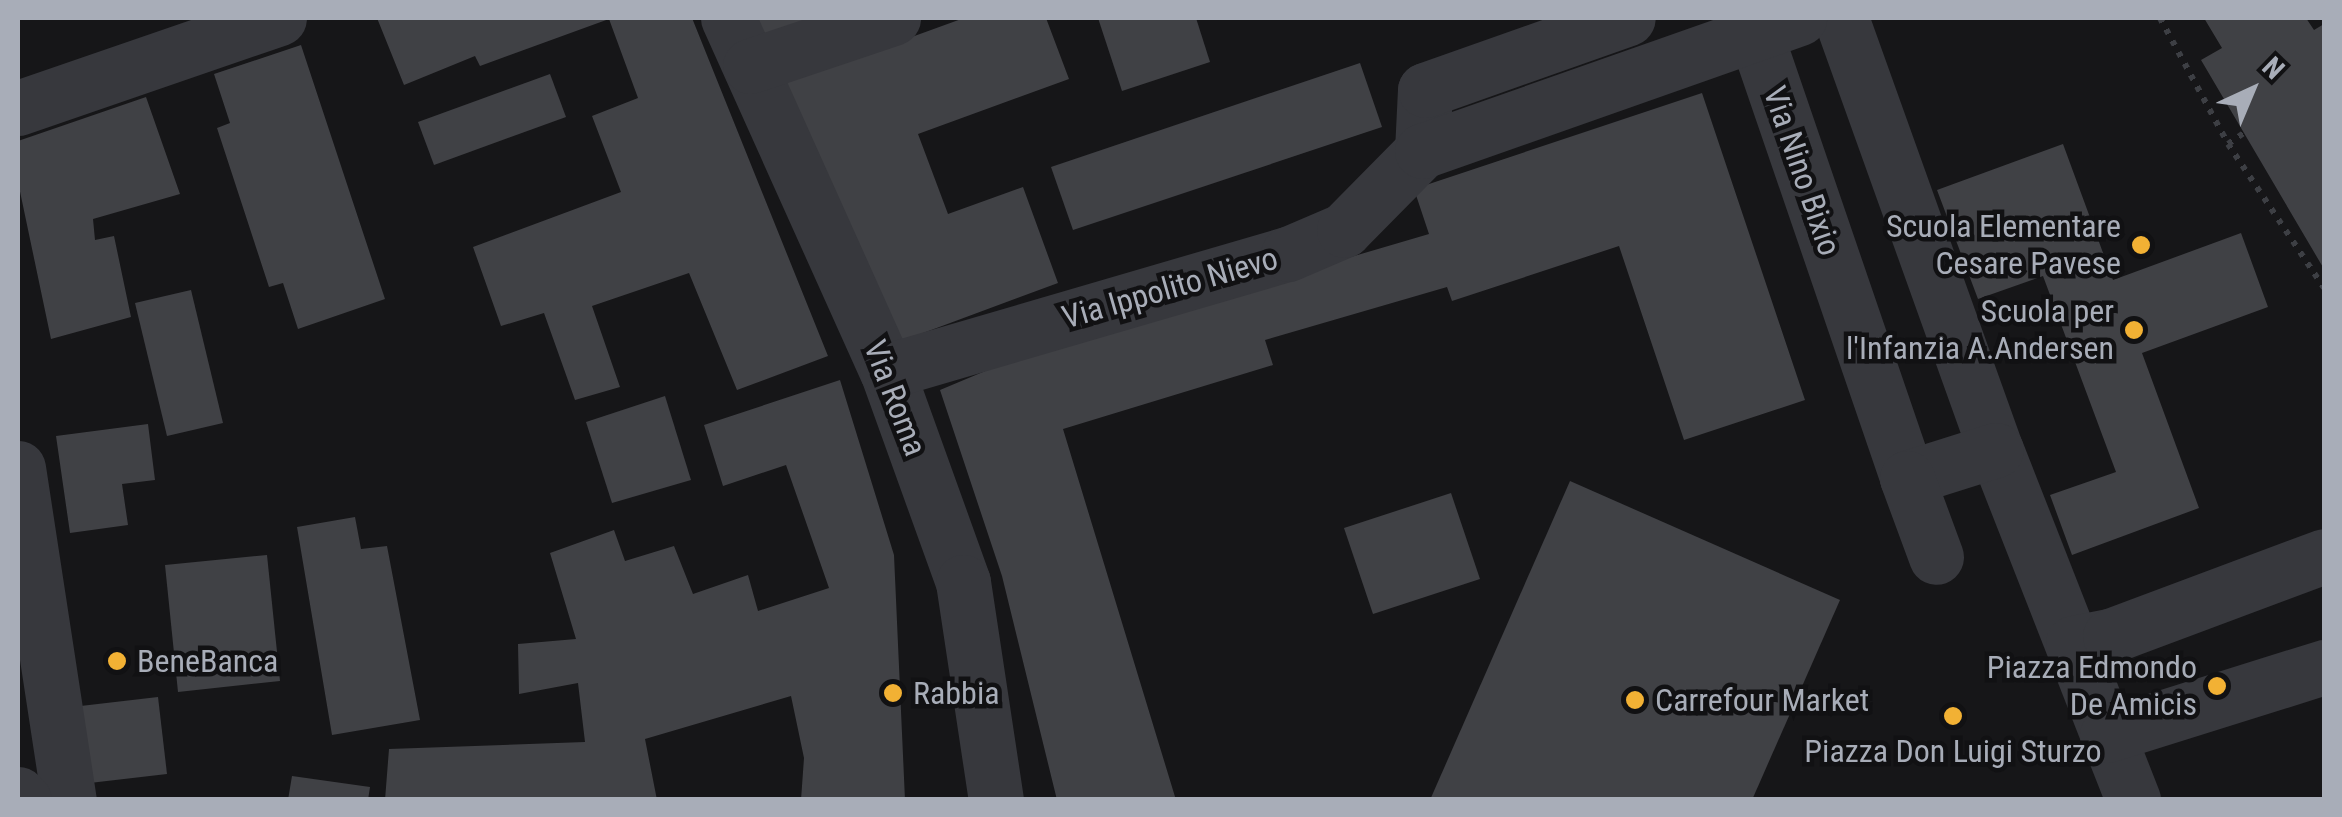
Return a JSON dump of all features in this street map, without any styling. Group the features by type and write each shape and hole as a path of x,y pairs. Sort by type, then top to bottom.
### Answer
{"street":[{"path":"18,108 279,18"},
{"name":"Via Roma","path":"728,18 887,372 963,582 996,800"},
{"path":"750,66 892,18"},
{"path":"1422,151 1425,90 1628,18"},
{"path":"1840,18 1996,450 2134,800"},
{"name":"Via Ippolito Nievo","path":"887,372 1288,254 1344,230 1422,151 1778,25"},
{"name":"Via Nino Bixio","path":"1778,25 1906,478 1936,558"},
{"path":"1906,478 1996,450"},
{"path":"18,468 37,712 69,800"},
{"path":"2073,643 2110,636 2324,556"},
{"path":"2107,735 2324,667"},
{"path":"18,794 24,800"}],"path":[{"path":"2160,18 2228,144 2324,288"},
{"path":"2228,144 2244,133"}],"building":[{"path":"377,18 692,18 828,356 737,390 689,273 592,306 620,387 575,400 544,313 501,326 473,247 621,192 592,116 638,98 609,19 480,66 475,56 404,85"},
{"path":"750,18 824,18 760,43"},
{"path":"964,18 1046,18 1069,79 918,134 948,214 1023,187 1058,283 899,342 785,83"},
{"path":"1098,18 1196,18 1210,62 1122,91"},
{"path":"2204,18 2306,18 2314,30 2324,24 2324,269 2201,60 2222,48"},
{"path":"301,45 385,299 298,329 283,283 269,287 217,128 230,123 214,74"},
{"path":"1360,63 1382,127 1073,230 1051,167"},
{"path":"550,74 566,117 434,165 418,122"},
{"path":"1702,93 1805,400 1684,440 1619,246 1452,301 1447,287 1265,340 1273,365 1063,429 1176,800 1057,800 1002,576 940,390 1038,349 1429,234 1414,189"},
{"path":"146,97 180,194 93,219 95,240 114,236 131,317 51,339 18,182 18,141"},
{"name":"Scuola per l'Infanzia A.Andersen","path":"2063,144 2113,280 2241,233 2268,307 2142,353 2199,508 2072,555 2050,495 2116,472 2043,276 1978,299 1937,190"},
{"path":"191,290 223,423 167,436 135,303"},
{"path":"840,380 894,555 905,800 801,800 804,758 791,696 645,739 657,800 385,800 389,749 585,742 578,683 519,694 518,644 576,639 550,553 614,530 625,561 674,546 693,594 748,575 758,611 829,588 786,465 723,486 704,425"},
{"path":"665,396 691,480 612,503 586,422"},
{"path":"148,424 155,480 122,484 128,525 70,533 56,436"},
{"name":"Carrefour Market","path":"1570,481 1840,600 1752,800 1430,800"},
{"path":"1451,493 1480,579 1373,614 1344,528"},
{"path":"355,517 361,549 387,546 420,720 332,735 297,527"},
{"path":"267,555 280,681 178,692 165,565"},
{"path":"158,697 167,774 81,784 72,707"},
{"path":"292,776 370,787 368,800 288,800"}],"place":[{"name":"Scuola Elementare Cesare Pavese","path":"2141,245"},
{"name":"Scuola per l'Infanzia A.Andersen","path":"2134,330"},
{"name":"BeneBanca","path":"117,661"},
{"name":"Piazza Edmondo De Amicis","path":"2217,686"},
{"name":"Rabbia","path":"893,693"},
{"name":"Carrefour Market","path":"1635,700"},
{"name":"Piazza Don Luigi Sturzo","path":"1953,716"}]}
